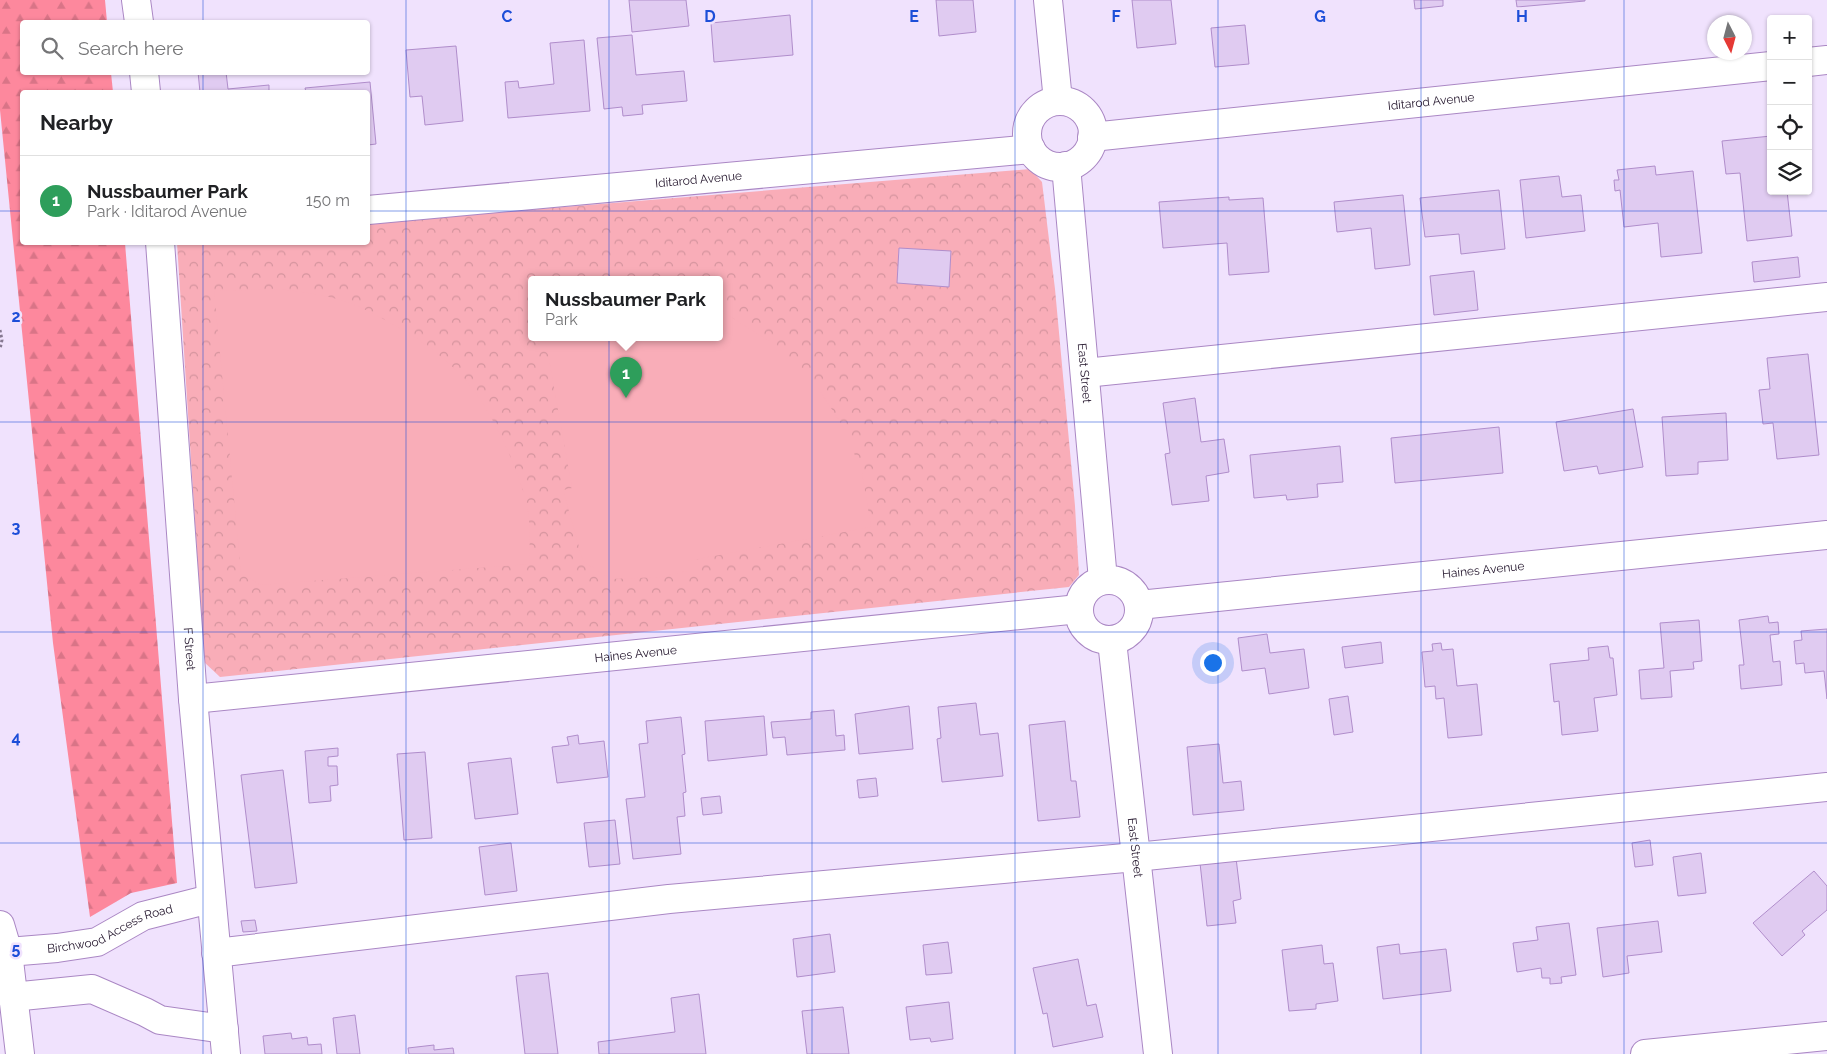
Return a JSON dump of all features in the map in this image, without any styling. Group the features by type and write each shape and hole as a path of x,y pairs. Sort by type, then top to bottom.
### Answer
{"street":[{"path":"136,0 139,20"},
{"path":"1048,0 1058,101"},
{"path":"1812,62 1827,60"},
{"name":"Iditarod Avenue","path":"1092,137 1767,66"},
{"path":"144,75 146,90"},
{"path":"1058,101 1069,102 1079,107 1087,115 1092,126 1092,137 1090,147 1084,156 1066,166 1056,166 1046,164 1037,157 1027,139 1027,129 1037,109 1058,101"},
{"name":"Iditarod Avenue","path":"370,210 1031,149"},
{"name":"East Street","path":"1066,166 1103,580"},
{"name":"F Street","path":"160,245 193,699 210,899 225,1041"},
{"path":"1085,373 1827,298"},
{"name":"Haines Avenue","path":"1139,605 1827,535"},
{"path":"1103,580 1113,580 1130,588 1136,596 1139,605 1140,616 1130,632 1122,638 1112,641 1092,636 1080,620 1079,609 1086,591 1094,584 1103,580"},
{"name":"Haines Avenue","path":"193,699 1079,609"},
{"name":"East Street","path":"1112,641 1158,1054"},
{"path":"216,953 669,899 1136,857 1827,787"},
{"name":"Birchwood Access Road","path":"8,952 49,949 97,942 143,916 210,899"},
{"path":"0,924 8,952 20,1054"},
{"path":"12,996 92,989 160,1020 225,1041"},
{"path":"1645,1054 1827,1036"}],"path":[{"path":"0,330 2,340 0,349"}],"green space":[{"path":"0,0 105,0 107,20 20,20 20,75 111,75 113,90 20,90 20,245 125,245 177,883 131,893 90,917 53,643 0,110"},
{"path":"1030,169 1042,182 1055,289 1075,506 1079,575 1069,587 220,677 204,662 177,245 370,245 370,223"},
{"path":"279,289 329,297 362,308 416,338 443,358 470,385 490,415 507,449 525,497 529,522 529,564 260,585 241,572 214,291"},
{"path":"723,312 773,343 818,388 844,428 862,473 871,527 687,561 687,571 661,577 611,579 583,561 563,490 572,488 546,341 723,341"}],"building":[{"path":"629,0 686,0 689,26 632,32"},
{"path":"936,0 973,0 976,32 939,36"},
{"path":"1132,0 1171,0 1176,44 1137,48"},
{"path":"1414,0 1443,0 1443,6 1415,9"},
{"path":"1516,0 1585,0 1585,1 1517,7"},
{"path":"790,15 793,55 714,62 711,23"},
{"path":"1245,25 1249,64 1215,67 1211,28"},
{"path":"632,35 636,75 684,71 687,101 642,105 643,114 623,116 622,107 604,109 597,38"},
{"path":"584,40 590,111 508,118 505,82 518,81 519,88 554,84 550,43"},
{"path":"456,46 463,121 425,125 422,96 410,97 406,50"},
{"path":"198,75 226,75 228,89 269,85 269,90 200,90"},
{"path":"370,82 376,144 370,145 370,90 306,90 305,88"},
{"path":"1767,136 1767,195 1787,195 1792,236 1747,241 1740,173 1726,174 1722,141"},
{"path":"1655,166 1656,175 1693,171 1702,253 1661,257 1658,223 1624,227 1620,190 1615,191 1614,180 1619,180 1617,170"},
{"path":"1559,176 1562,197 1581,195 1585,231 1526,238 1520,180"},
{"path":"1499,190 1505,249 1461,254 1459,234 1425,237 1420,198"},
{"path":"1403,195 1410,265 1375,269 1371,228 1337,232 1334,202"},
{"path":"1229,197 1229,200 1263,198 1269,272 1229,275 1227,243 1163,248 1159,202"},
{"path":"899,248 951,251 949,287 897,283"},
{"path":"1798,257 1800,277 1754,282 1752,262"},
{"path":"1474,271 1478,310 1434,315 1430,276"},
{"path":"1808,354 1819,455 1777,459 1773,423 1763,424 1759,390 1770,389 1767,358"},
{"path":"1195,398 1201,442 1224,439 1229,472 1206,476 1209,501 1172,505 1165,454 1170,453 1163,403"},
{"path":"1633,409 1643,467 1599,474 1597,466 1564,471 1556,422"},
{"path":"1726,413 1728,460 1698,462 1698,474 1666,476 1662,417"},
{"path":"1499,427 1503,473 1395,483 1391,438"},
{"path":"1340,446 1343,482 1317,484 1318,497 1287,500 1286,495 1254,498 1250,455"},
{"path":"1768,616 1769,623 1778,622 1779,634 1770,635 1773,662 1780,661 1782,685 1741,689 1739,665 1744,665 1739,620"},
{"path":"1699,620 1702,661 1693,662 1694,669 1670,671 1672,697 1641,699 1639,670 1664,668 1660,623"},
{"path":"1827,629 1827,699 1824,671 1805,673 1804,663 1796,664 1794,641 1802,640 1801,631"},
{"path":"1267,634 1270,653 1304,649 1309,688 1269,694 1265,668 1242,671 1238,638"},
{"path":"1381,642 1383,663 1345,668 1342,647"},
{"path":"1441,643 1442,650 1453,649 1457,686 1477,684 1482,735 1448,738 1444,698 1436,699 1435,686 1425,687 1422,652 1433,651 1432,644"},
{"path":"1608,646 1610,658 1613,658 1617,695 1594,698 1598,731 1562,735 1559,701 1554,702 1550,664 1589,660 1588,648"},
{"path":"1348,696 1353,732 1334,735 1329,699"},
{"path":"976,703 980,735 998,733 1003,776 942,782 937,739 941,738 938,707"},
{"path":"909,706 913,749 859,754 855,714"},
{"path":"834,710 836,736 844,735 845,750 787,755 785,737 773,738 771,722 811,719 811,712"},
{"path":"764,716 767,755 708,761 705,721"},
{"path":"681,717 685,754 682,755 686,792 683,793 685,816 677,817 681,854 633,859 626,799 645,797 639,744 648,743 646,721"},
{"path":"1065,721 1071,781 1076,781 1080,817 1038,821 1029,725"},
{"path":"578,735 579,744 604,741 608,777 557,783 552,747 569,745 567,737"},
{"path":"1219,744 1223,783 1241,781 1244,810 1193,815 1187,747"},
{"path":"338,748 338,756 328,757 328,766 337,766 338,785 330,786 331,801 309,803 305,751"},
{"path":"425,752 432,838 404,840 397,754"},
{"path":"511,758 518,814 475,819 468,763"},
{"path":"283,770 297,883 255,888 241,775"},
{"path":"876,778 878,796 859,798 857,780"},
{"path":"720,796 722,813 703,815 701,798"},
{"path":"615,820 620,864 589,867 584,823"},
{"path":"1650,840 1653,865 1635,867 1632,843"},
{"path":"511,843 517,891 485,895 479,847"},
{"path":"1701,853 1706,893 1678,896 1673,857"},
{"path":"1236,858 1241,899 1233,901 1236,923 1207,926 1200,863"},
{"path":"1814,871 1827,886 1827,910 1802,931 1805,935 1782,956 1753,923"},
{"path":"255,920 257,931 243,932 241,921"},
{"path":"1658,921 1662,952 1627,956 1629,973 1603,977 1597,928"},
{"path":"1569,923 1576,975 1561,977 1562,983 1550,984 1550,978 1542,978 1541,968 1517,972 1513,943 1538,940 1536,927"},
{"path":"830,934 835,972 797,977 793,939"},
{"path":"948,942 952,973 926,975 923,945"},
{"path":"1399,944 1400,954 1446,949 1451,991 1383,999 1377,947"},
{"path":"1322,945 1324,964 1333,963 1338,1001 1316,1004 1316,1009 1289,1011 1282,950"},
{"path":"1078,959 1087,1006 1096,1004 1103,1037 1053,1047 1047,1013 1043,1014 1033,968"},
{"path":"548,973 558,1054 525,1054 516,976"},
{"path":"699,994 706,1054 599,1054 598,1042 675,1032 671,998"},
{"path":"949,1002 953,1039 931,1042 930,1038 910,1040 906,1007"},
{"path":"843,1007 849,1054 807,1054 802,1011"},
{"path":"355,1015 360,1054 337,1054 333,1018"},
{"path":"291,1033 292,1039 307,1037 308,1045 321,1044 322,1054 265,1054 263,1036"},
{"path":"434,1045 434,1050 453,1048 454,1054 409,1054 408,1048"}],"place":[{"name":"Nussbaumer Park","path":"626,398"}]}
